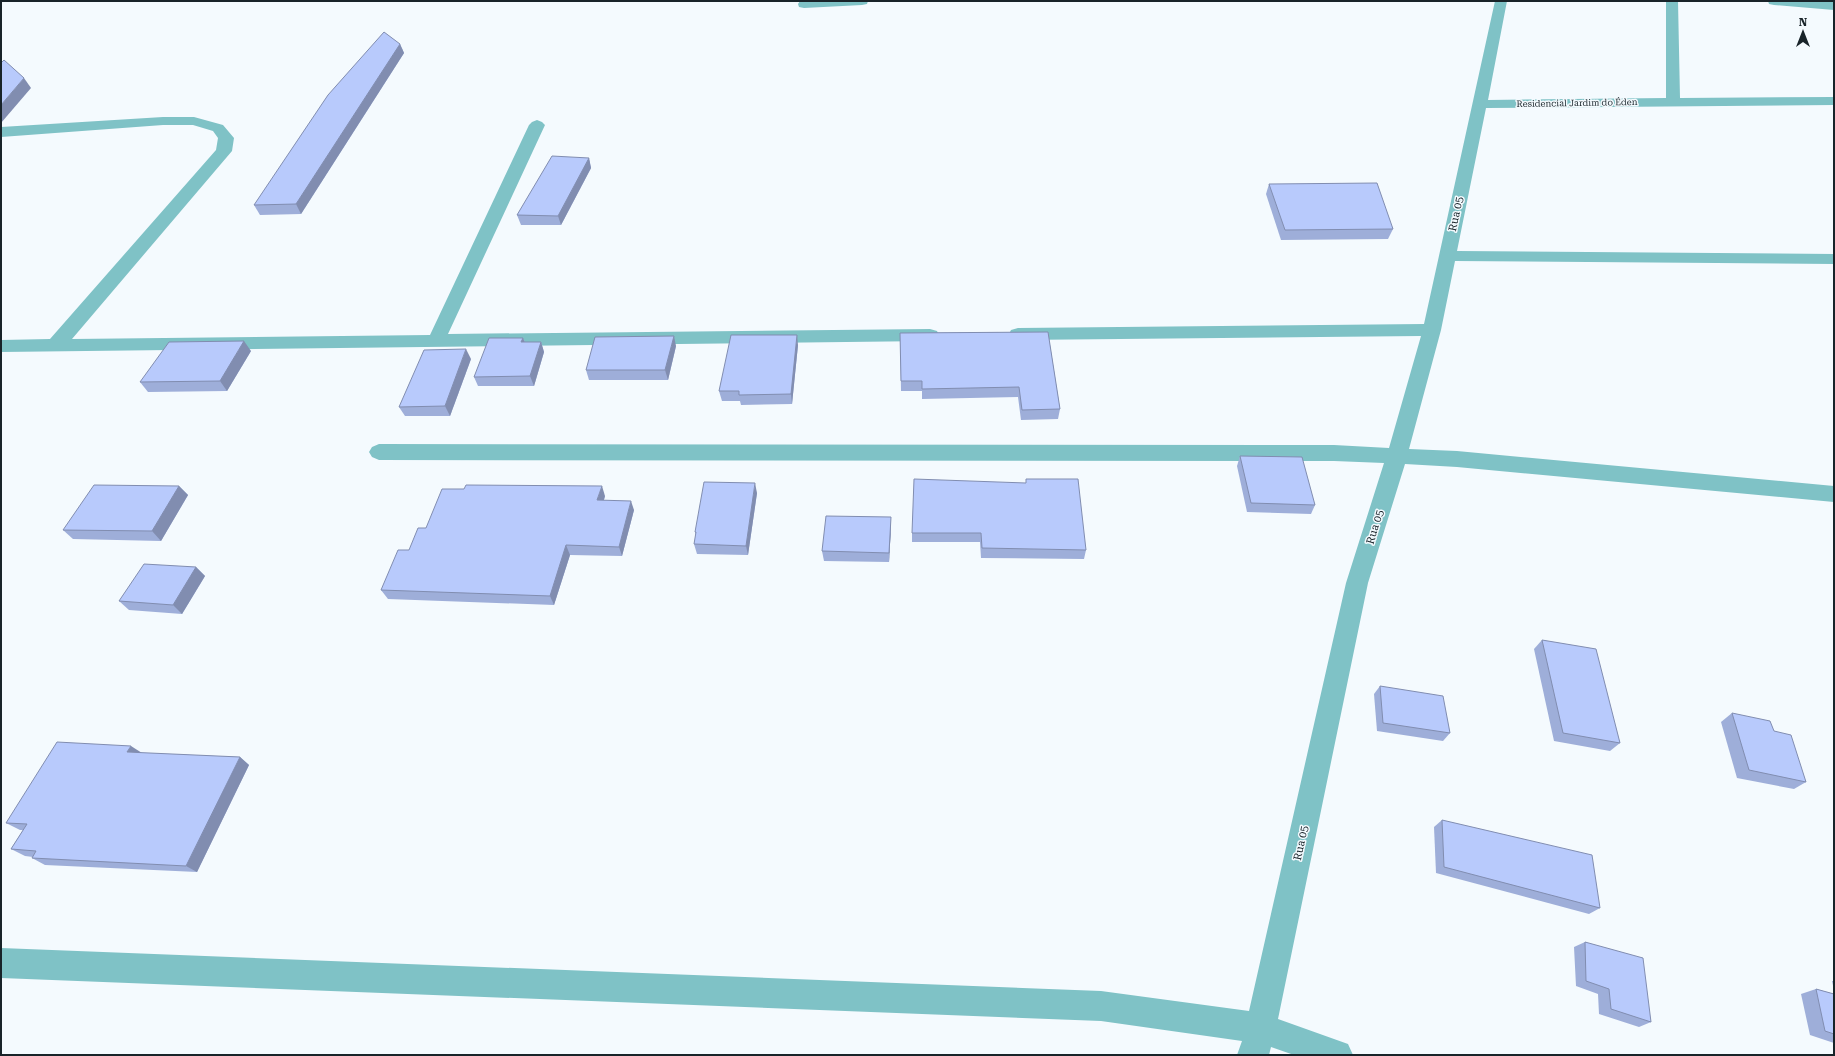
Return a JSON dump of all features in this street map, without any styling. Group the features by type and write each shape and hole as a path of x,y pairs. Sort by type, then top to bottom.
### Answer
{"street":[{"path":"804,4 862,1"},
{"name":"Rua 05","path":"1257,1041 1357,583 1397,456 1432,330 1481,104 1501,1"},
{"path":"1672,1 1673,102"},
{"path":"1774,1 1834,6"},
{"name":"Residencial Jardim do Éden","path":"1481,104 1834,101"},
{"path":"1,132 163,121 194,121 218,128 226,138 224,151 55,346"},
{"path":"436,341 537,124"},
{"path":"1447,256 1834,259"},
{"path":"1002,335 1432,330"},
{"path":"1,346 946,335"},
{"path":"379,452 1326,453 1457,459 1834,494"},
{"path":"1,963 1101,1006 1257,1041 1337,1055"}],"building":[{"path":"384,32 400,44 296,204 254,205 328,95"},
{"path":"4,60 24,78 1,105 1,63"},
{"path":"552,156 589,158 558,216 517,215"},
{"path":"1377,183 1393,229 1285,230 1269,184"},
{"path":"1048,332 1060,409 1022,410 1019,387 922,389 922,381 901,381 900,333"},
{"path":"731,335 797,335 791,394 739,395 739,391 719,391"},
{"path":"674,336 665,370 586,370 595,337"},
{"path":"489,338 523,338 521,342 541,342 530,376 474,377"},
{"path":"244,341 220,381 140,382 169,342"},
{"path":"466,349 445,406 399,407 424,350"},
{"path":"1240,456 1302,457 1315,505 1251,503"},
{"path":"914,479 1026,483 1026,479 1078,479 1086,550 982,548 981,533 912,533"},
{"path":"704,482 755,483 746,546 694,544"},
{"path":"94,485 179,486 152,531 63,530"},
{"path":"466,485 602,486 597,500 631,501 619,547 566,545 550,596 381,590 398,550 409,550 418,528 426,528 442,489 464,489"},
{"path":"826,516 891,517 889,553 822,551"},
{"path":"144,564 196,567 173,605 119,601"},
{"path":"1542,640 1596,649 1620,743 1563,733"},
{"path":"1380,686 1443,696 1450,733 1383,723"},
{"path":"1732,713 1770,721 1774,731 1791,735 1806,782 1749,770"},
{"path":"57,742 131,746 127,752 240,757 186,866 32,858 36,851 11,849 27,824 6,823"},
{"path":"1442,820 1592,855 1600,908 1444,867"},
{"path":"1585,942 1643,958 1651,1022 1611,1009 1609,989 1586,981"},
{"path":"1816,989 1834,994 1834,1034 1825,1031"}]}
